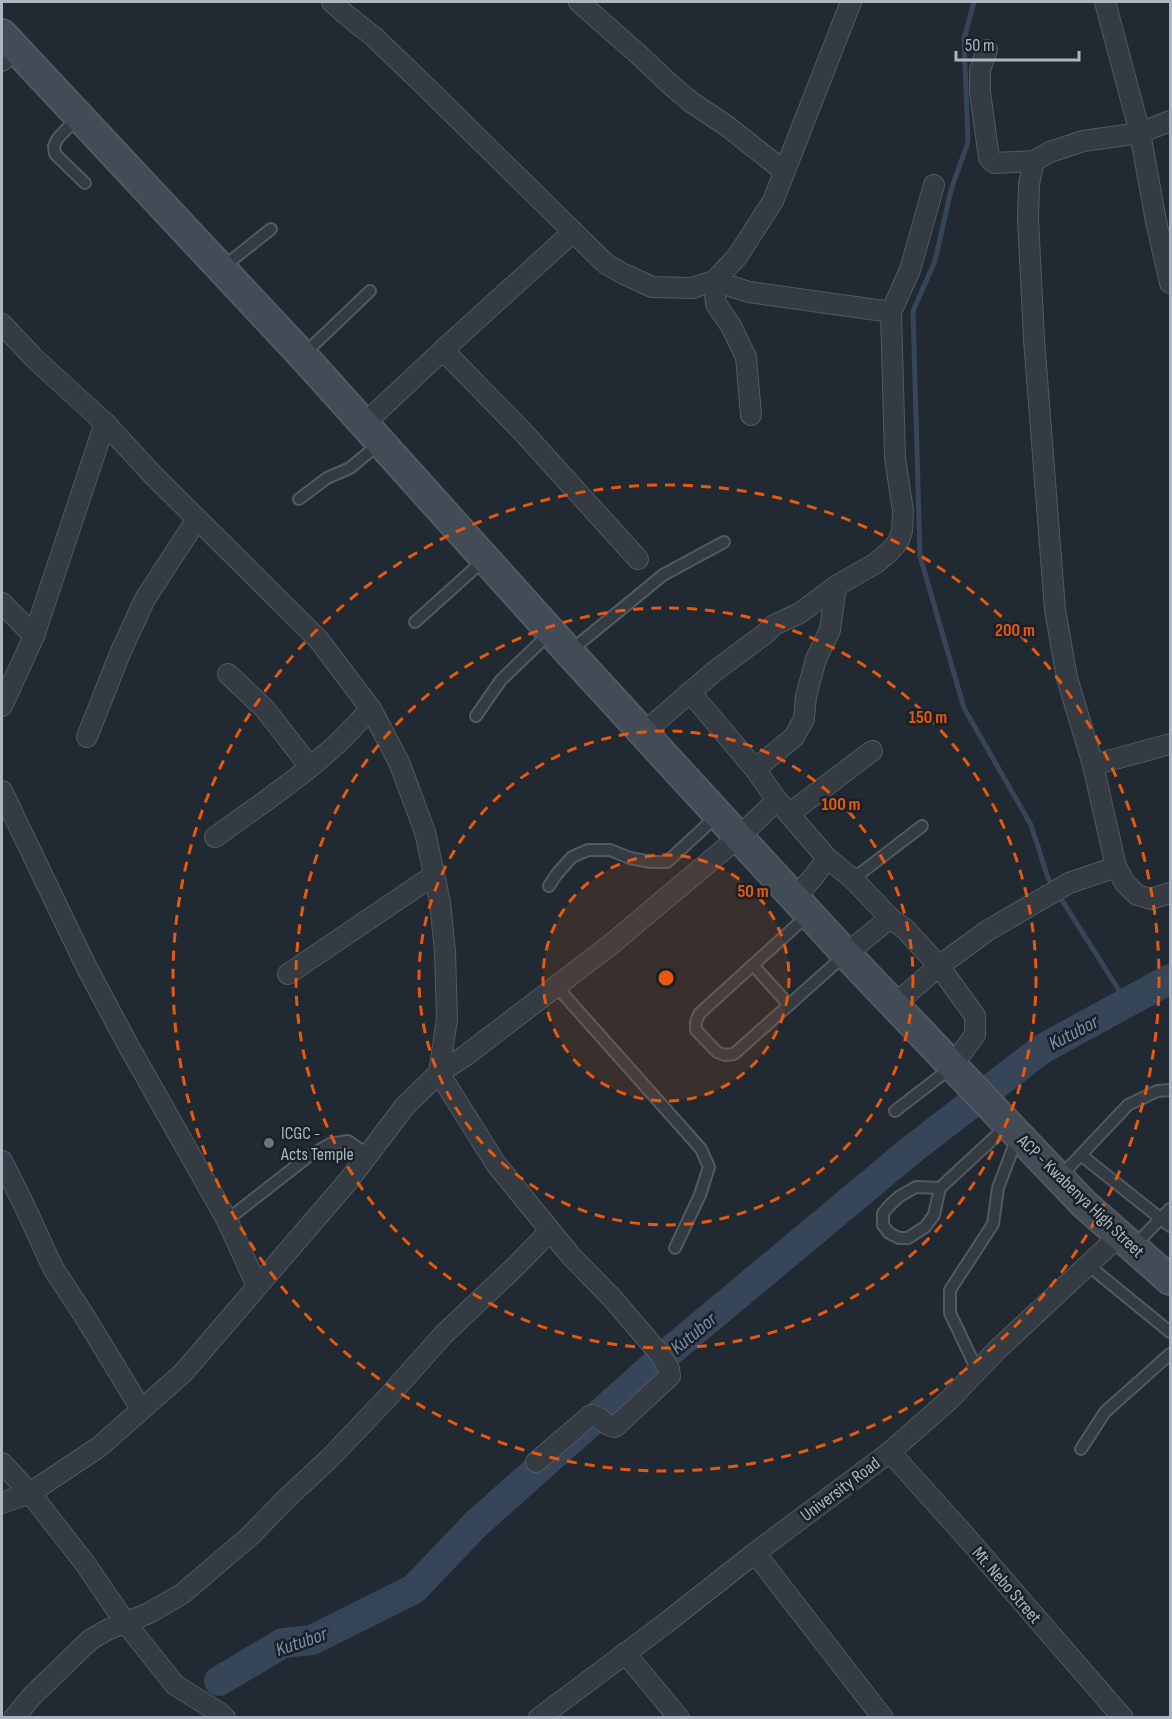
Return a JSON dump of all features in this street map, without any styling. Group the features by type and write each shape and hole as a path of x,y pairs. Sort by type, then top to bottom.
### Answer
{"main road":[{"name":"ACP - Kwabenya High Street","path":"6,48 78,116 303,356 643,733 961,1076 1083,1203 1170,1280"}],"street":[{"path":"332,2 374,37 415,76 606,264 652,287 692,288 714,281 737,257 773,201 851,2"},
{"path":"579,2 685,97 728,126 783,171"},
{"path":"1105,2 1140,133 1170,284"},
{"path":"987,50 980,70 980,92 989,158 994,163 1034,161 1050,152 1083,141 1140,133 1170,121"},
{"path":"1034,161 1029,184 1028,238 1055,610 1067,678 1093,765 1116,867 1125,883 1137,895 1151,899 1170,893"},
{"path":"643,733 715,671 774,625 800,613 836,586 876,563 898,542 902,531 903,511 896,458 891,312 910,270 934,185"},
{"path":"372,434 443,350 573,232"},
{"path":"714,281 749,292 891,312"},
{"path":"714,281 716,304 746,357 752,414"},
{"path":"2,324 34,358 105,423 153,475 318,639 371,709 399,762 425,832 441,912 447,1019 439,1073 496,1164 571,1256 612,1298 665,1361 670,1376 615,1427 591,1415 536,1462"},
{"path":"443,350 522,431 638,559"},
{"path":"2,706 34,636 105,423"},
{"path":"87,737 121,651 145,599 197,519"},
{"path":"755,769 794,737 804,719 806,696 816,658 830,630 836,586"},
{"path":"2,603 34,636"},
{"path":"228,674 265,709 310,767"},
{"path":"690,692 827,858 853,879 890,918 905,929 939,966 975,1016 975,1035 961,1076"},
{"path":"215,837 310,767 339,742 371,709"},
{"path":"1093,765 1170,744"},
{"path":"2,1503 30,1493 99,1447 183,1374 350,1180 405,1106 439,1073 465,1056 609,946 740,836 873,751"},
{"path":"2,791 86,966 128,1046 227,1220 257,1286"},
{"path":"802,906 815,875 827,858"},
{"path":"894,1005 939,966 987,931 1069,883 1116,867"},
{"path":"288,974 434,875"},
{"path":"846,954 890,918"},
{"path":"2,1161 53,1268 141,1409"},
{"path":"14,1718 32,1696 90,1640 107,1630 149,1613 182,1594 250,1536 345,1443 444,1334 518,1265 550,1231"},
{"name":"University Road","path":"539,1718 890,1452 949,1400 998,1349 1088,1265 1126,1241"},
{"name":"Mt. Nebo Street","path":"890,1452 1123,1718"},
{"path":"2,1463 30,1493 84,1562 125,1622 175,1685 225,1718"},
{"path":"755,1553 883,1718"},
{"path":"625,1653 679,1718"}],"lane":[{"path":"78,116 58,138 54,146 55,154 85,183"},
{"path":"221,269 271,229"},
{"path":"303,356 370,291"},
{"path":"299,499 327,478 350,468 372,434"},
{"path":"476,716 501,680 663,575 724,542"},
{"path":"415,622 486,559"},
{"path":"549,886 572,856 588,850 610,850 630,858 667,862 718,815"},
{"path":"853,879 922,826"},
{"path":"802,906 753,965 699,1014 696,1030 717,1052 725,1055 734,1054 846,954"},
{"path":"753,965 789,1005"},
{"path":"556,986 701,1149 709,1167 700,1195 675,1248"},
{"path":"895,1111 961,1076"},
{"path":"1059,1179 1128,1105 1158,1091 1170,1090"},
{"path":"940,1188 916,1187 895,1200 884,1213 884,1225 889,1233 899,1238 908,1238 925,1227 934,1215 940,1188 1006,1123"},
{"path":"977,1370 951,1313 950,1290 993,1224 1006,1123"},
{"path":"227,1220 309,1156 330,1144 348,1141 368,1155"},
{"path":"1081,1155 1170,1226"},
{"path":"1126,1241 1161,1219 1170,1209"},
{"path":"1088,1265 1170,1332"},
{"path":"1081,1449 1105,1412 1170,1354"}],"waterway":[{"path":"974,2 964,39 968,142 951,190 935,261 913,311 920,556 964,708 1031,825 1048,878 1127,1003"},
{"name":"Kutubor","path":"219,1681 283,1643 312,1640 414,1589 476,1524 675,1347 910,1151 1042,1049 1170,979"}],"place":[{"name":"ICGC - Acts Temple","path":"269,1143"}]}
